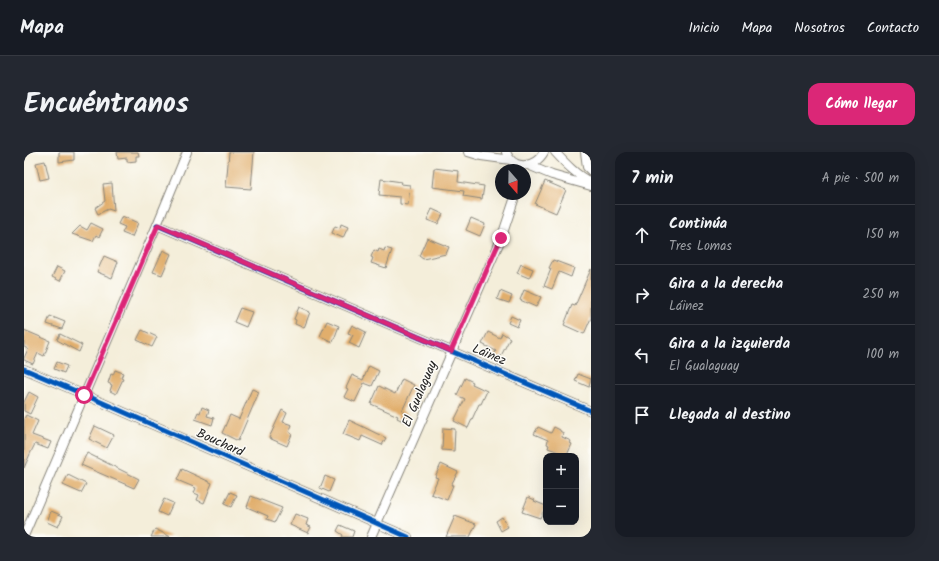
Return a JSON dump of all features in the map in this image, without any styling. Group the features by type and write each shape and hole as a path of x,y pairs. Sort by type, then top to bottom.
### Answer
{"street":[{"path":"24,536 158,225 187,152"},
{"path":"468,152 481,156 511,160 517,164"},
{"path":"506,152 511,160"},
{"path":"531,164 539,160 544,152"},
{"path":"557,152 575,171 591,182"},
{"path":"585,152 587,167 591,171"},
{"path":"531,169 591,186"},
{"name":"El Gualaguay","path":"371,537 501,238 514,200"},
{"name":"Láinez","path":"158,225 591,411"},
{"name":"Bouchard","path":"24,369 408,537"}],"building":[{"path":"59,152 74,152 74,160 59,162"},
{"path":"117,152 138,152 139,156 136,156 136,161 127,162 127,158 118,159"},
{"path":"229,152 254,152 251,189 226,187"},
{"path":"45,161 49,178 40,180 36,163"},
{"path":"434,168 459,171 458,182 484,186 482,199 463,196 464,191 432,187"},
{"path":"381,179 402,182 401,184 410,185 408,205 400,204 400,197 379,195"},
{"path":"545,181 566,190 556,213 535,204"},
{"path":"112,183 114,211 108,209 98,214 95,208 105,201 103,184"},
{"path":"432,209 443,214 438,224 427,220"},
{"path":"122,216 138,223 132,237 122,233 125,227 118,224"},
{"path":"471,218 485,224 480,236 466,230"},
{"path":"91,223 103,229 99,237 96,235 93,241 72,234 80,226 87,230"},
{"path":"341,224 348,227 343,238 332,233 335,226 340,228"},
{"path":"427,238 449,247 446,254 423,259 419,256"},
{"path":"385,248 392,250 386,268 371,263 373,258 371,257 374,250 378,252 379,249 384,251"},
{"path":"163,250 171,254 162,275 153,272"},
{"path":"104,256 118,262 112,278 97,272"},
{"path":"553,260 574,268 571,277 559,272 552,289 544,286"},
{"path":"521,264 533,269 529,278 517,273"},
{"path":"57,267 65,271 60,281 52,277"},
{"path":"591,269 591,318 584,334 564,325 572,305 575,306"},
{"path":"524,290 541,297 536,307 520,300"},
{"path":"500,291 512,296 509,303 497,299"},
{"path":"299,307 310,312 304,328 295,324 296,320 294,319"},
{"path":"240,308 252,312 246,327 234,322"},
{"path":"50,316 65,322 62,329 47,324"},
{"path":"511,316 520,320 517,327 508,323"},
{"path":"327,321 339,326 333,342 320,336"},
{"path":"352,325 366,332 359,348 349,343 353,335 348,333"},
{"path":"24,330 50,341 44,356 38,353 33,364 24,360 28,349 24,347"},
{"path":"142,330 157,337 152,347 137,340"},
{"path":"488,332 500,338 502,333 510,338 500,358 494,355 496,351 482,344"},
{"path":"60,334 82,345 79,352 57,340"},
{"path":"57,362 67,366 64,373 54,369"},
{"path":"369,366 379,371 372,386 364,383 355,402 344,397 352,375 363,380"},
{"path":"115,370 123,373 121,378 123,379 116,394 110,391 112,385 108,383 111,374 113,375"},
{"path":"578,374 591,379 589,387 575,381"},
{"path":"465,378 473,382 472,384 487,391 468,428 454,421 465,399 457,395"},
{"path":"402,379 414,385 402,411 408,414 405,422 397,418 398,416 371,404 379,386 395,394"},
{"path":"252,389 259,392 238,441 222,433 230,415 239,419"},
{"path":"29,392 38,397 30,414 24,411 24,402"},
{"path":"202,407 209,410 207,416 214,418 212,425 195,419 198,412 200,413"},
{"path":"282,410 287,413 283,422 292,425 289,432 292,434 287,446 269,438"},
{"path":"26,415 38,421 32,435 51,442 48,449 35,444 24,468 24,419"},
{"path":"349,420 386,438 382,445 362,436 360,441 343,434"},
{"path":"95,426 114,435 107,448 89,439"},
{"path":"538,427 551,433 554,427 560,430 563,433 562,437 571,441 570,443 572,444 568,453 562,453 548,448 548,440 534,434"},
{"path":"443,428 455,429 454,451 442,450"},
{"path":"87,453 139,479 134,488 81,465"},
{"path":"441,464 458,472 451,485 453,485 447,500 431,494 438,478 435,477"},
{"path":"182,469 212,483 204,503 197,500 199,495 194,493 196,488 177,480"},
{"path":"68,475 86,484 81,493 63,485"},
{"path":"325,476 334,480 329,492 320,488"},
{"path":"230,492 237,495 231,507 224,504"},
{"path":"251,496 282,508 275,522 267,519 268,516 247,507"},
{"path":"528,497 543,505 543,512 540,518 522,512"},
{"path":"164,499 173,503 167,516 158,512"},
{"path":"51,511 63,516 58,527 47,522"},
{"path":"295,514 308,519 306,525 311,527 308,533 290,525"},
{"path":"455,516 476,524 470,537 446,537"},
{"path":"502,517 508,527 501,531 496,521"},
{"path":"340,525 354,531 352,537 342,537 343,535 337,531"},
{"path":"155,529 171,537 151,537"}],"cycle path":[{"path":"157,225 591,411"},
{"path":"24,369 408,537"}],"route":[{"path":"84,395 158,225 451,351 501,238"}]}
